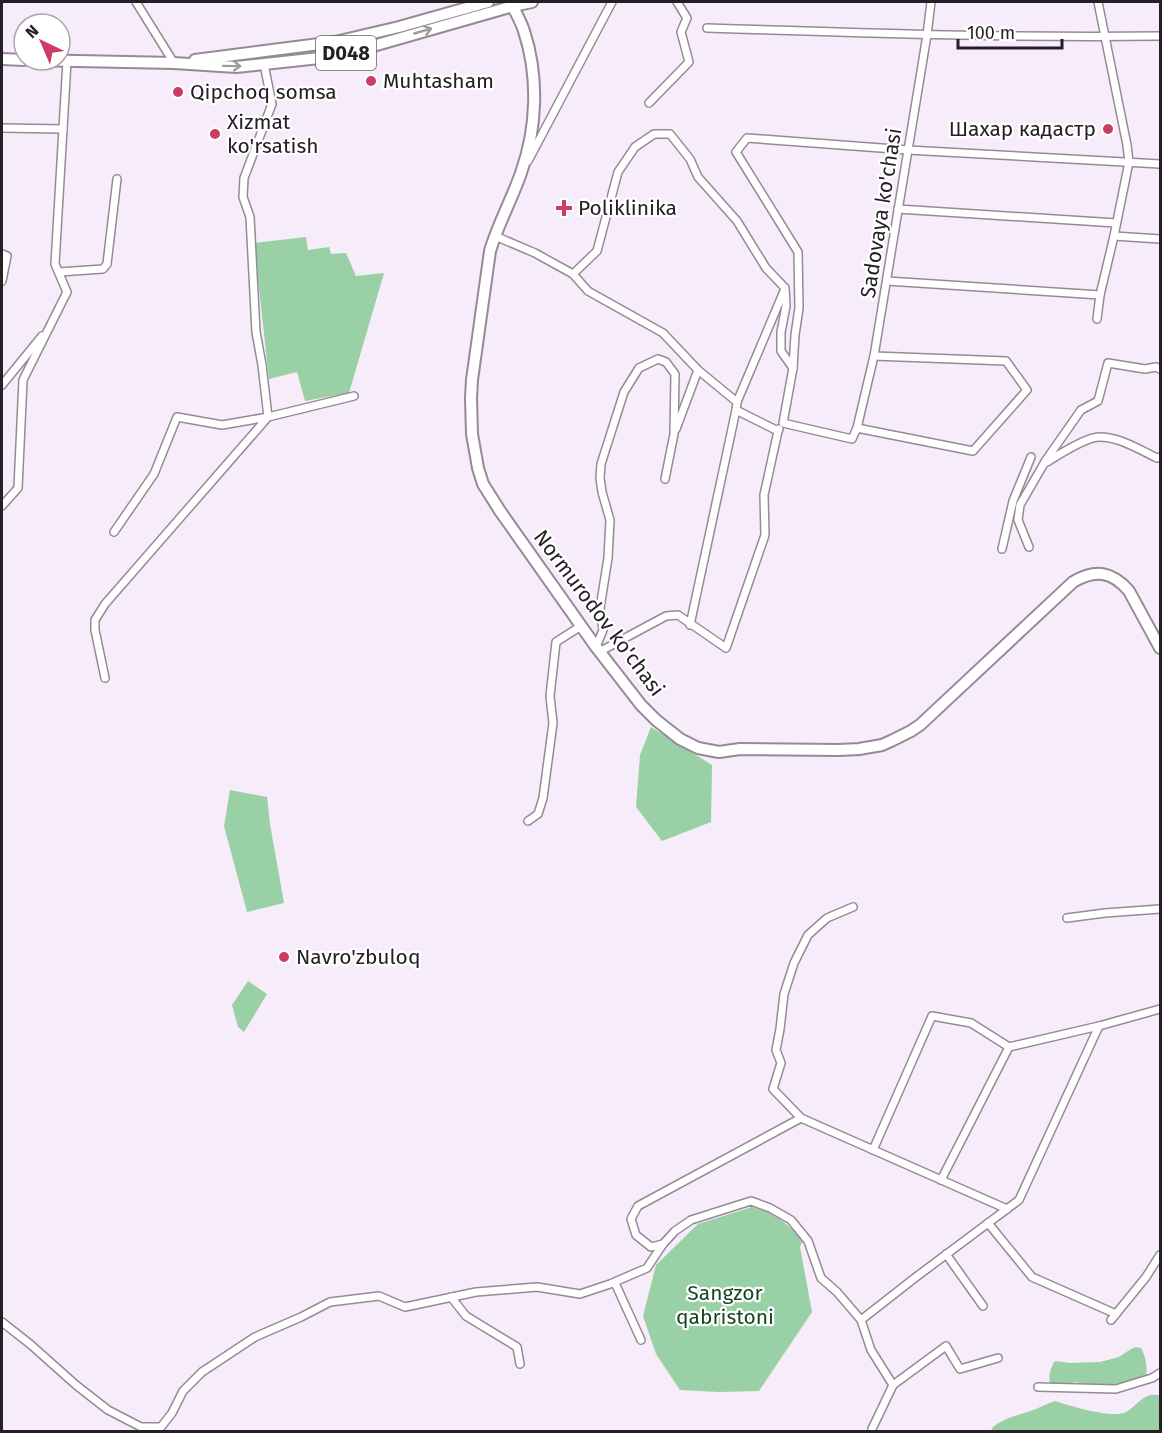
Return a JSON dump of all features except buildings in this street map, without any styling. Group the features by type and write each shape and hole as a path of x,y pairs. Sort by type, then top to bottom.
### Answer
{"main road":[{"name":"D048","path":"174,63 334,42 399,27 488,2"},
{"name":"D048","path":"72,62 174,63 236,67 338,56 512,4 532,2"},
{"name":"Normurodov ko'chasi","path":"512,4 523,29 531,60 534,79 533,108 531,135 524,164 490,251 471,398 472,434 478,468 491,498 581,627 649,714 689,744 719,752 740,749 859,749 882,745 920,724 1066,587 1088,574 1106,574 1124,585 1134,598 1161,648"},
{"path":"334,42 330,50 338,56"}],"street":[{"path":"136,2 174,63"},
{"path":"518,182 612,2"},
{"path":"648,103 689,62 681,32 687,18 677,2"},
{"name":"Sadovaya ko'chasi","path":"857,428 874,356 931,2"},
{"path":"1097,319 1128,162 1127,144 1098,2"},
{"path":"707,28 927,34 1161,36"},
{"path":"105,678 95,620 105,604 268,417 256,332 250,217 243,197 244,178 272,104 264,64"},
{"path":"2,506 18,488 23,380 67,292 55,264 66,72"},
{"path":"2,128 63,129"},
{"path":"573,274 597,251 618,172 635,147 654,134 670,134 690,159 698,177 737,221 766,268 785,288 786,306 781,332 781,351 793,368"},
{"path":"598,650 666,616 678,615 726,648 765,535 764,495 778,431 783,423 793,368 799,308 798,252 736,152 747,138 908,150 1161,164"},
{"path":"59,272 103,269 107,264 117,179"},
{"path":"898,208 1116,224"},
{"path":"495,236 535,253 573,274 588,291 663,333 698,370 738,402"},
{"path":"1114,236 1161,239"},
{"path":"2,254 7,256 2,281"},
{"path":"886,281 1100,295"},
{"path":"690,625 738,402 785,288"},
{"path":"2,385 49,326"},
{"path":"783,423 852,439 857,428 973,451 1027,390 1006,361 874,356"},
{"path":"598,650 603,630 600,608 608,558 610,520 600,478 602,464 624,392 639,368 658,359 666,362 675,374 674,434"},
{"path":"1029,547 1018,520 1020,505 1044,464 1081,410 1098,401 1108,363 1144,369 1156,367 1161,369"},
{"path":"664,478 674,434 698,370"},
{"path":"114,532 154,474 177,417 222,425 268,417 354,396"},
{"path":"736,410 778,431"},
{"path":"1044,464 1065,450 1097,437 1123,441 1157,458 1161,457"},
{"path":"1002,549 1013,501 1031,457"},
{"path":"528,821 538,814 543,798 553,723 550,696 556,642 581,627"},
{"path":"853,907 827,918 808,935 794,963 783,994 776,1050 781,1063 773,1089 801,1118 1007,1209"},
{"path":"1068,918 1161,909"},
{"path":"873,1150 932,1016 971,1023 1009,1047 1161,1009"},
{"path":"861,1320 1020,1200 1099,1026"},
{"path":"941,1180 1009,1047"},
{"path":"663,1244 651,1247 636,1235 631,1219 638,1206 801,1118"},
{"path":"2,1322 108,1410 141,1427 161,1427 172,1413 183,1391 202,1372 255,1337 330,1302 379,1296 405,1308 476,1292 537,1287 580,1294 646,1268 675,1231 691,1220 751,1201 770,1208 791,1220 808,1241 820,1278 837,1292 861,1320 871,1350 893,1385"},
{"path":"988,1223 1032,1277 1114,1317 1161,1255"},
{"path":"946,1254 983,1306"},
{"path":"1154,1265 1161,1270"},
{"path":"615,1282 641,1340"},
{"path":"451,1297 466,1316 517,1347 520,1364"},
{"path":"872,1429 893,1385 946,1346 960,1369 998,1358"},
{"path":"1038,1387 1116,1389 1161,1373"}],"green space":[{"path":"306,237 308,250 329,247 331,254 346,253 356,276 384,273 349,393 305,401 297,372 269,379 254,243"},
{"path":"651,727 712,765 711,822 662,841 636,807 640,755"},
{"path":"230,790 267,797 284,903 247,912 224,826"},
{"path":"248,981 267,994 244,1032 238,1027 232,1005"},
{"name":"Sangzor qabristoni","path":"752,1207 780,1219 803,1240 800,1247 812,1312 759,1391 680,1390 656,1354 643,1316 656,1265 698,1224"},
{"path":"1136,1347 1141,1348 1146,1361 1146,1376 1143,1378 1122,1386 1098,1386 1075,1382 1066,1386 1052,1386 1050,1383 1050,1374 1055,1361 1100,1362 1119,1357"},
{"path":"1150,1395 1160,1395 1160,1431 999,1432 991,1429 1007,1419 1055,1401 1091,1411 1120,1414"}],"place":[{"name":"Muhtasham","path":"371,81"},
{"name":"Qipchoq somsa","path":"178,92"},
{"name":"Шахар кадастр","path":"1108,129"},
{"name":"Xizmat ko'rsatish","path":"215,134"},
{"name":"Poliklinika","path":"564,208"},
{"name":"Navro'zbuloq","path":"284,957"}]}
